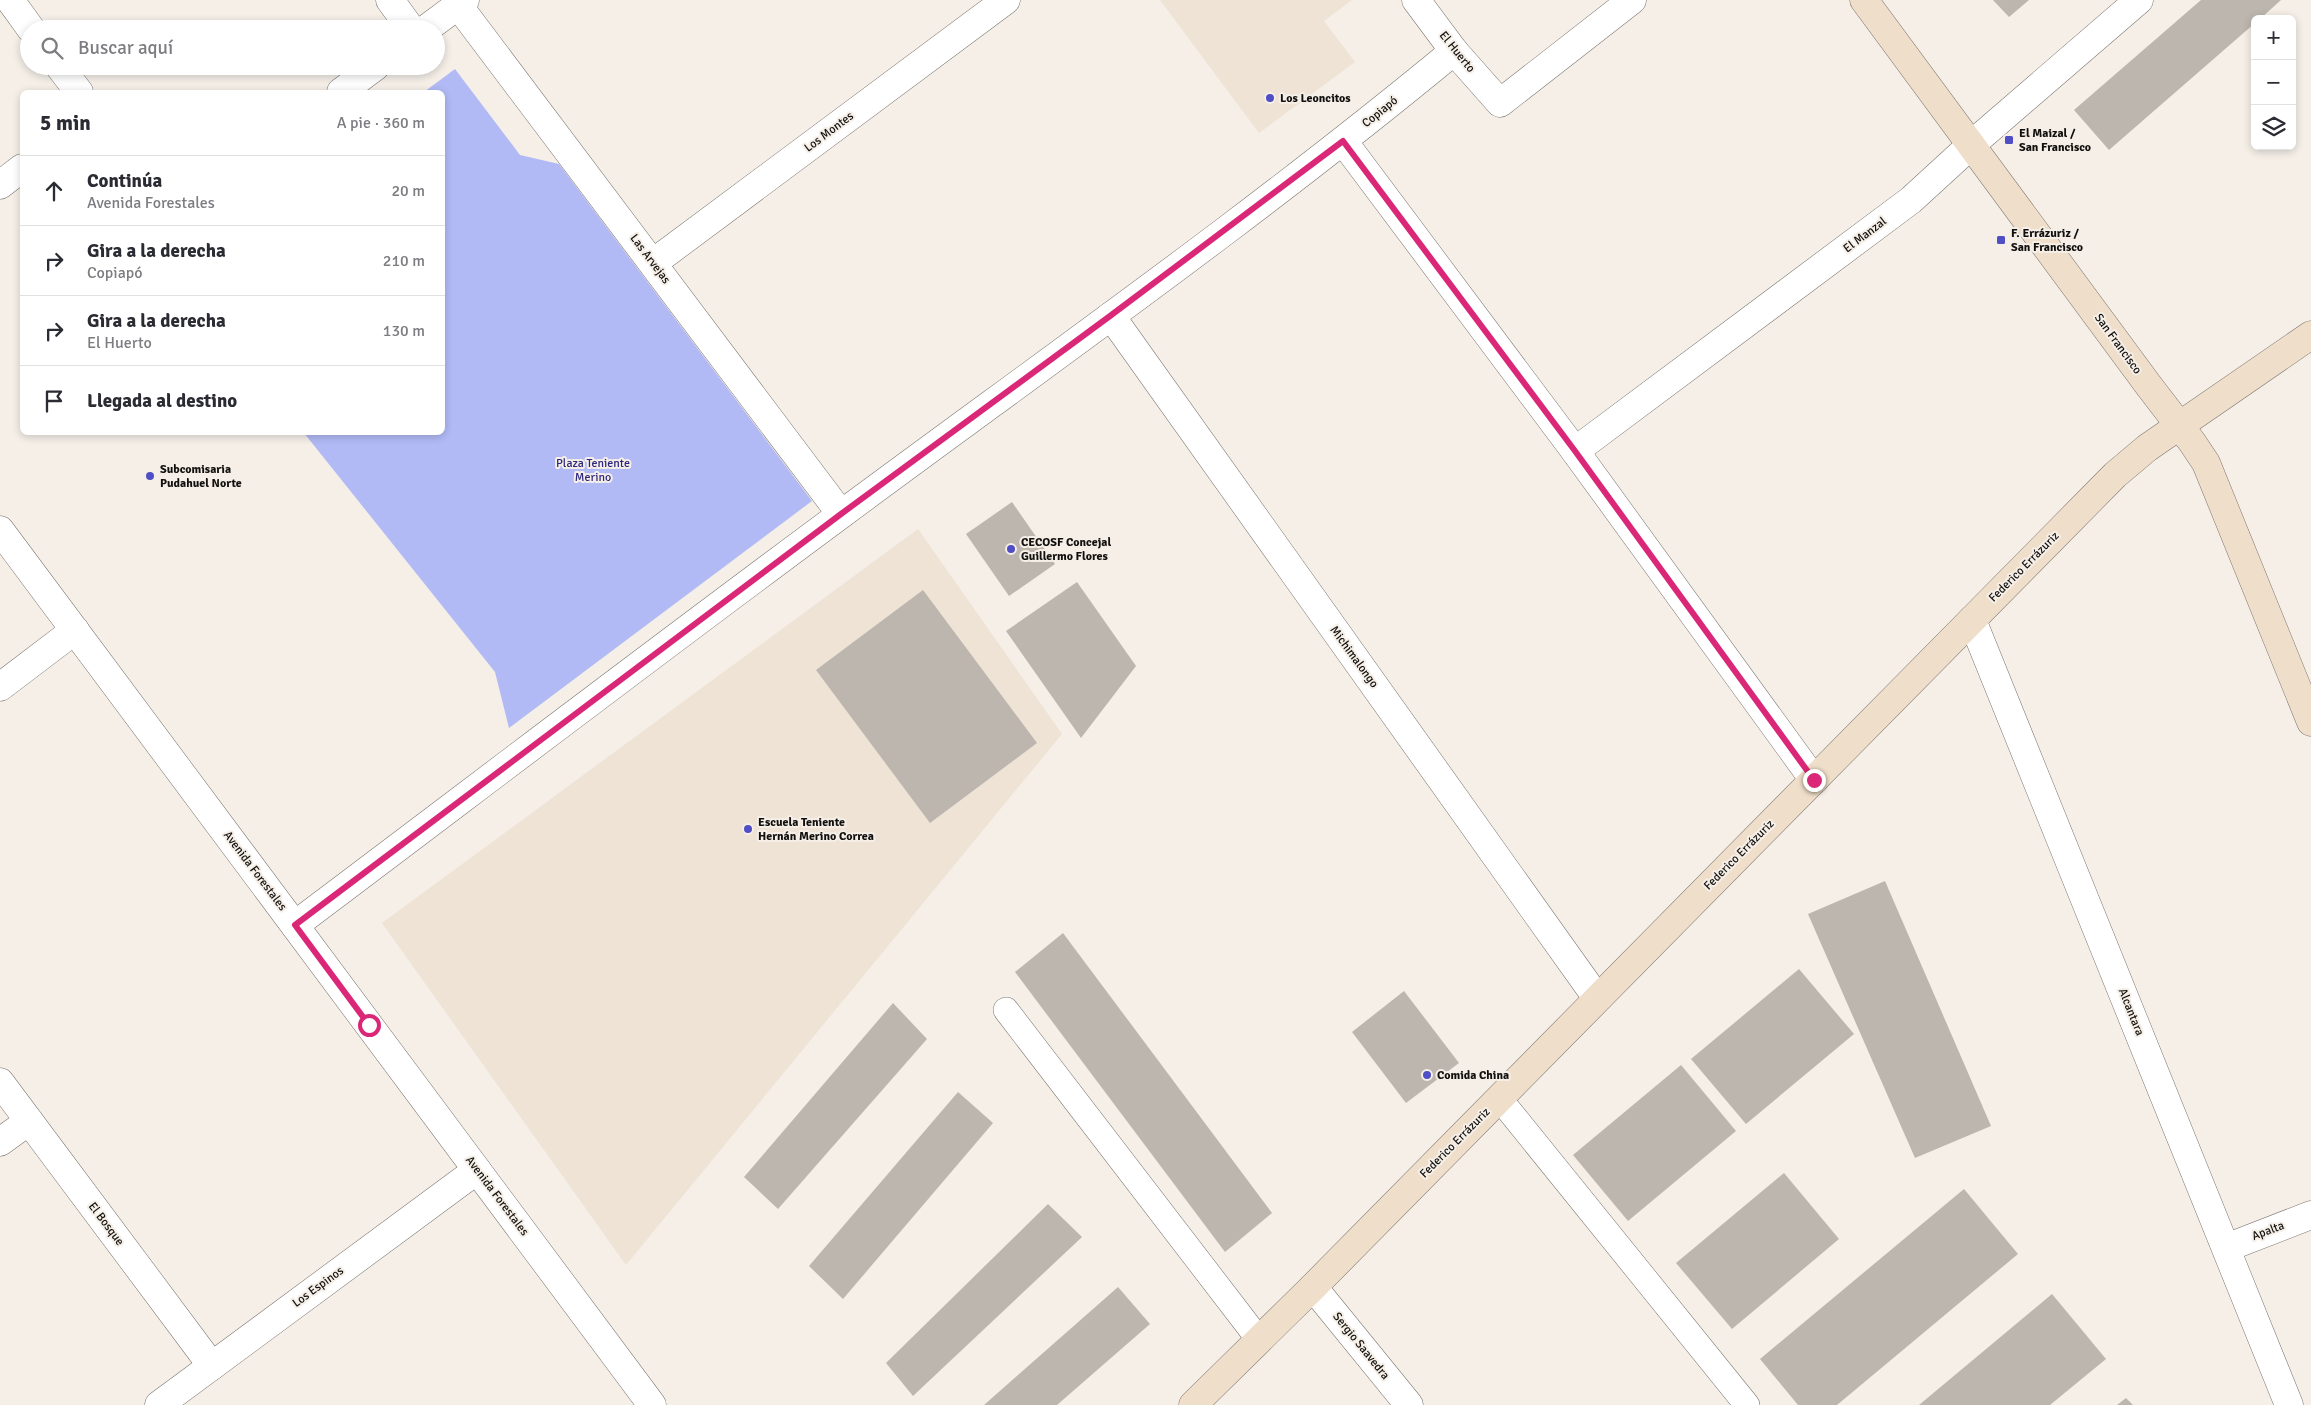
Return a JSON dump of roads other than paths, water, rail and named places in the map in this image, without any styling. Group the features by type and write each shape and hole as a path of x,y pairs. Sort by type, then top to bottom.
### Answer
{"street":[{"path":"10,0 24,20"},
{"path":"390,0 404,20"},
{"name":"Los Montes","path":"653,264 1006,0"},
{"name":"El Huerto","path":"1416,0 1454,51 1500,103 1632,0"},
{"name":"San Francisco","path":"1864,0 2201,456 2216,485 2311,722"},
{"name":"El Manzal","path":"1575,451 1911,200 1971,144 2139,0"},
{"path":"438,20 461,2"},
{"name":"Las Arvejas","path":"461,2 653,264 841,514"},
{"name":"Copiapó","path":"295,925 841,514 1110,316 1343,141 1454,51"},
{"path":"66,75 77,90"},
{"path":"344,90 364,75"},
{"path":"1343,141 1575,451 1814,780"},
{"path":"0,185 20,170"},
{"name":"Michimalongo","path":"1110,316 1597,998"},
{"name":"Federico Errázuriz","path":"1193,1405 1260,1341 2115,475 2147,448 2179,425 2311,335"},
{"name":"Avenida Forestales","path":"0,530 652,1405"},
{"name":"Alcantara","path":"1972,620 2289,1405"},
{"path":"0,687 74,630"},
{"name":"El Bosque","path":"0,1082 212,1366"},
{"path":"0,1142 28,1121"},
{"name":"Los Espinos","path":"159,1405 477,1170"},
{"name":"Apalta","path":"2226,1248 2311,1215"},
{"name":"Sergio Saavedra","path":"1313,1287 1409,1405"}],"lane":[{"path":"1006,1010 1260,1341"},
{"path":"1499,1098 1747,1405"}],"place":[{"name":"Los Leoncitos","path":"1270,98"},
{"name":"El Maizal / San Francisco","path":"2009,140"},
{"name":"F. Errázuriz / San Francisco","path":"2001,240"},
{"name":"Subcomisaria Pudahuel Norte","path":"150,476"},
{"name":"CECOSF Concejal Guillermo Flores","path":"1011,549"},
{"name":"Escuela Teniente Hernán Merino Correa","path":"748,829"},
{"name":"Comida China","path":"1427,1075"}],"park label":[{"name":"Plaza Teniente Merino","path":"593,470"}]}
